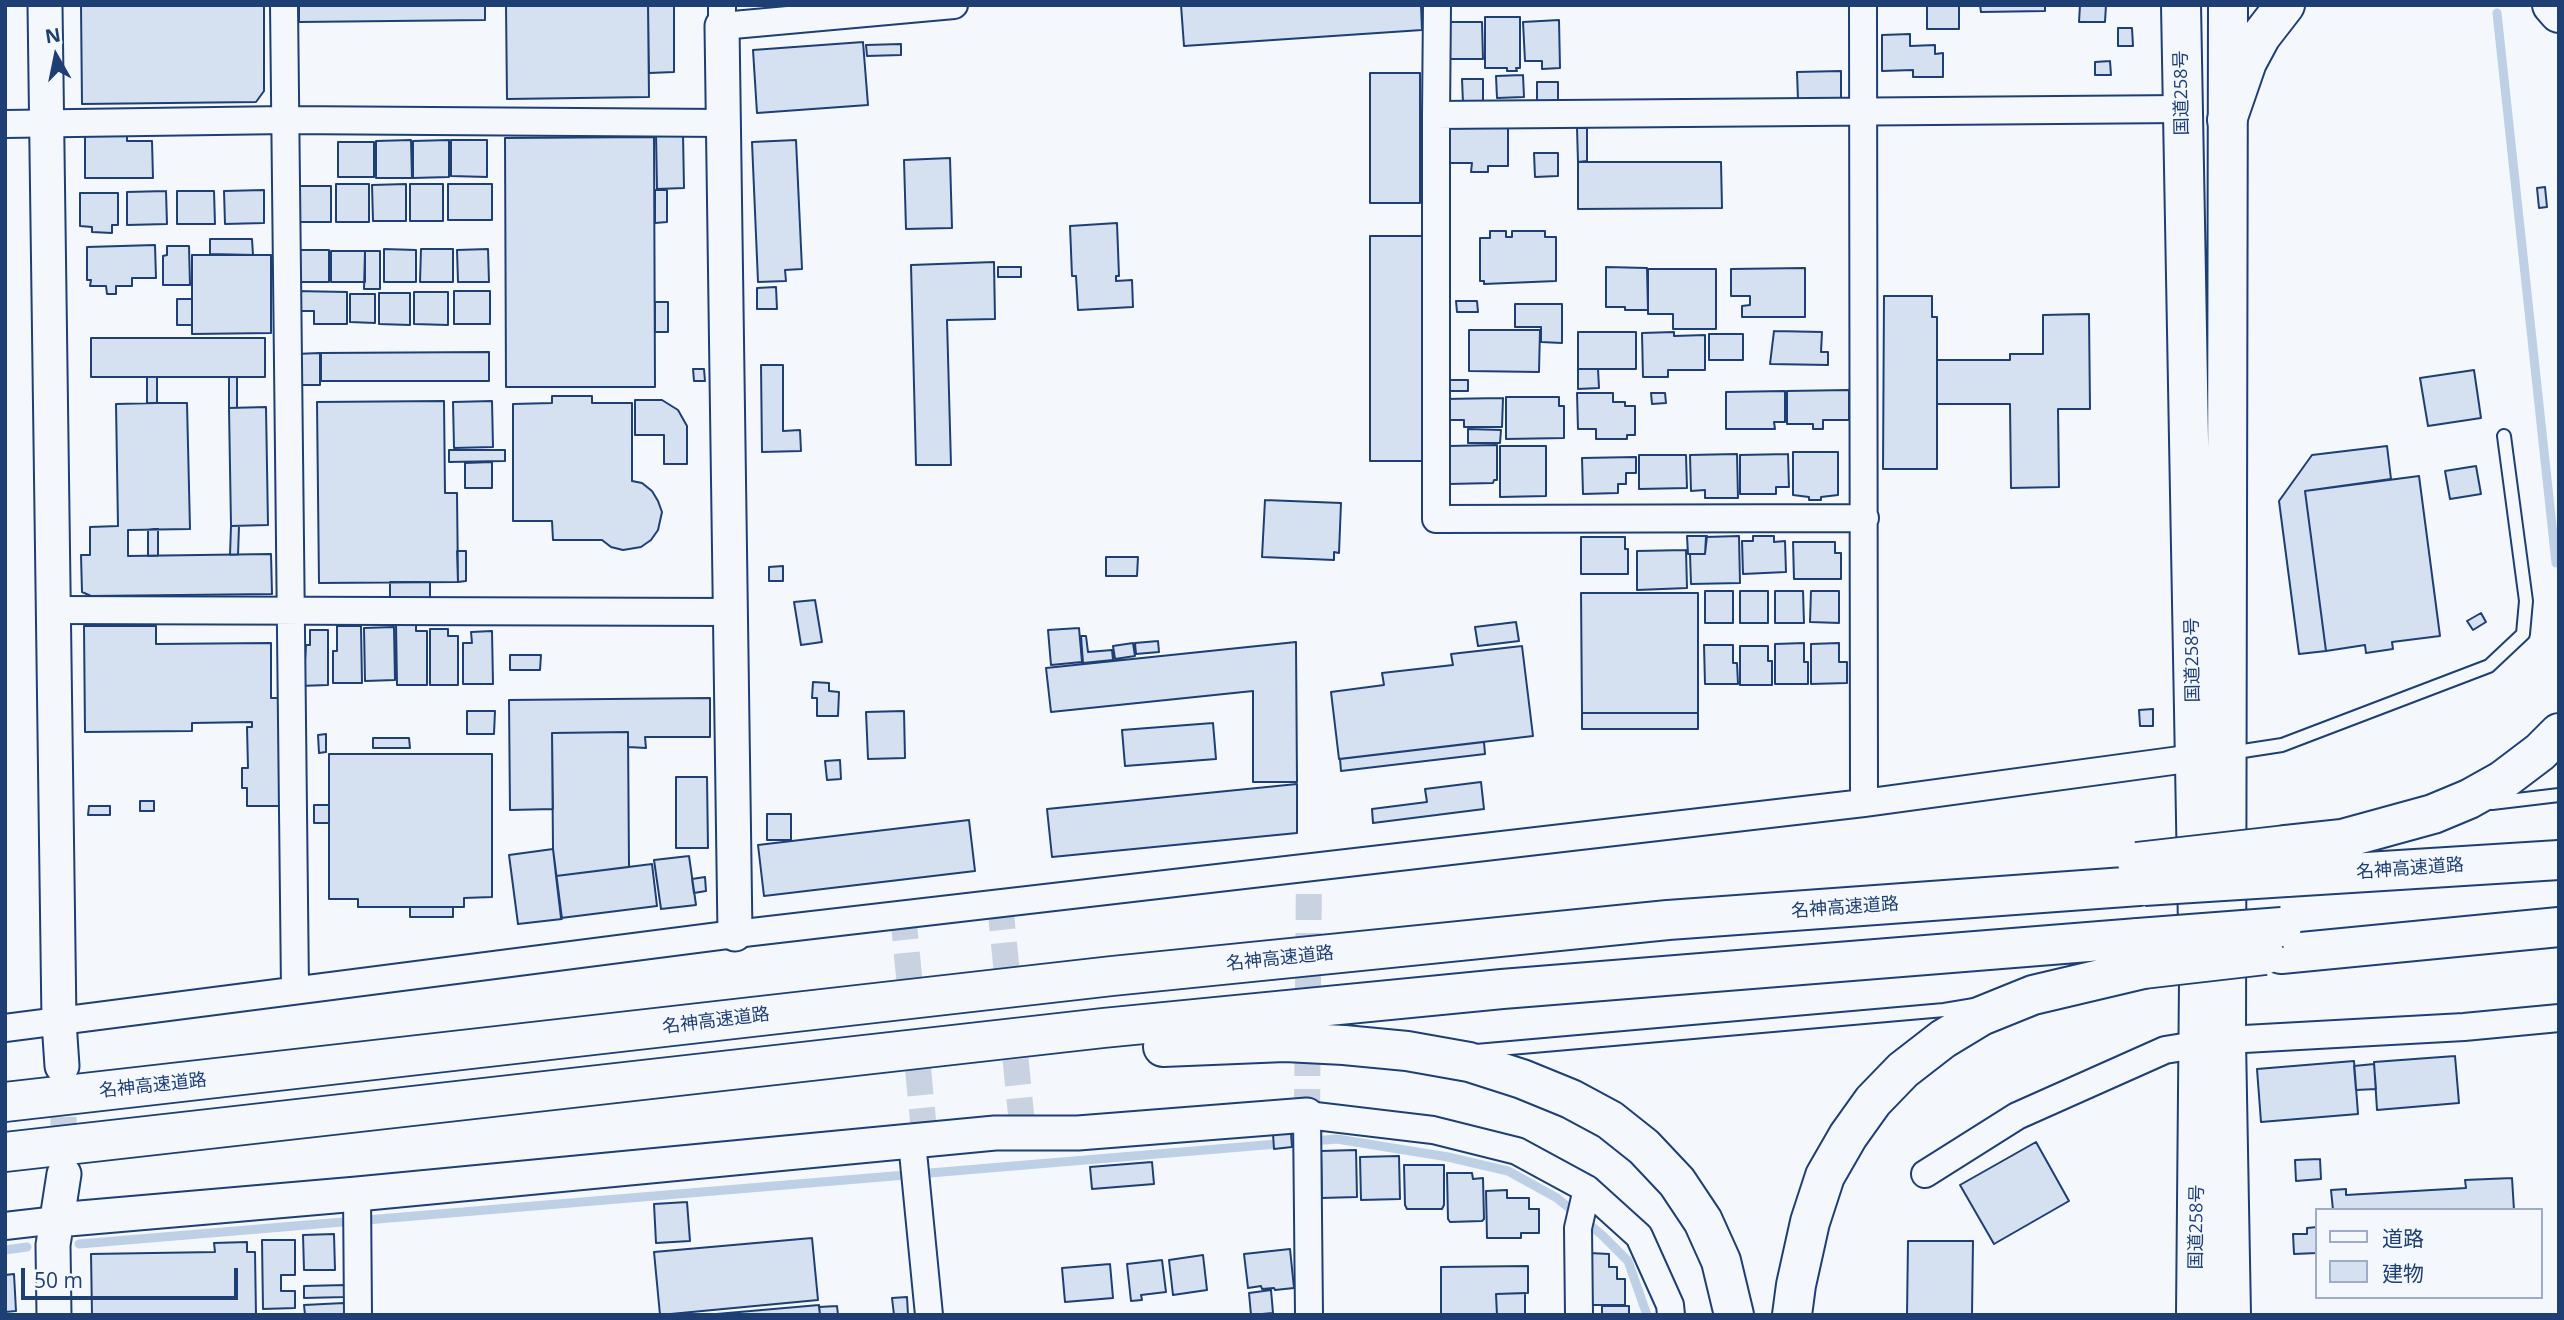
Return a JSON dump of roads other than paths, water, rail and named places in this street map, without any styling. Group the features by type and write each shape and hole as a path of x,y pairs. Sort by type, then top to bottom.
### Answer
{"highway":[{"name":"国道258号","path":"2181,5 2182,108 2210,756"},
{"name":"国道258号","path":"2228,5 2210,756 2212,1042 2231,1315"},
{"path":"2227,120 2247,62 2285,5"},
{"path":"2552,5 2559,13"},
{"path":"2287,861 2342,839 2433,814 2469,799 2503,780 2540,752 2559,733"},
{"name":"名神高速道路","path":"5,1102 1112,976 2138,874 2287,861 2559,859"},
{"path":"5,1152 1103,1028 1502,989 2140,954 2559,910"},
{"path":"2282,941 2559,927"},
{"path":"1792,1315 1810,1222 1825,1176 1847,1136 1873,1101 1903,1070 1943,1039 1981,1016 2140,954"},
{"path":"252,1123 383,1123 946,1063 1142,1048 1285,1042 1407,1051 1469,1062 1522,1079 1571,1099 1610,1120 1636,1140 1677,1182 1703,1221 1721,1261 1734,1315"},
{"name":"国道258号","path":"2196,1315 2212,1042"}],"street":[{"path":"44,5 59,1022 62,1066"},
{"path":"284,5 295,989"},
{"path":"736,934 722,16 954,5"},
{"path":"1437,5 1436,519 1865,518"},
{"path":"1863,5 1864,803"},
{"path":"1436,115 2182,108"},
{"path":"5,124 286,120 723,123"},
{"path":"53,610 732,612"},
{"path":"5,1028 736,934 1864,803 2210,756"},
{"path":"1925,1174 2017,1116 2165,1050 2212,1042 2464,1027 2559,1018"},
{"path":"5,1226 57,1220 357,1212 915,1163 995,1132 1308,1133 1433,1130 1517,1151 1583,1207 1639,1236 1670,1306 1671,1315"},
{"path":"1308,1133 1309,1315"},
{"path":"915,1163 929,1315"},
{"path":"54,1315 53,1245 64,1174"},
{"path":"1579,1315 1583,1207"},
{"path":"357,1212 358,1315"}],"lane":[{"path":"2210,756 2282,745 2489,666 2523,634 2526,601 2504,436"},
{"path":"2433,814 2512,799 2559,795"},
{"path":"1407,1051 1463,1052 1944,1010 2033,995"}],"waterway":[{"path":"2497,13 2556,563"},
{"path":"79,1244 1337,1139 1448,1157 1508,1171 1557,1198 1602,1235 1628,1261 1647,1315"},
{"path":"5,1250 27,1247"}],"tunnel":[{"path":"1307,1115 1309,867"},
{"path":"1000,904 1023,1134"},
{"path":"903,914 925,1141"},
{"path":"63,1078 64,1162"}]}
